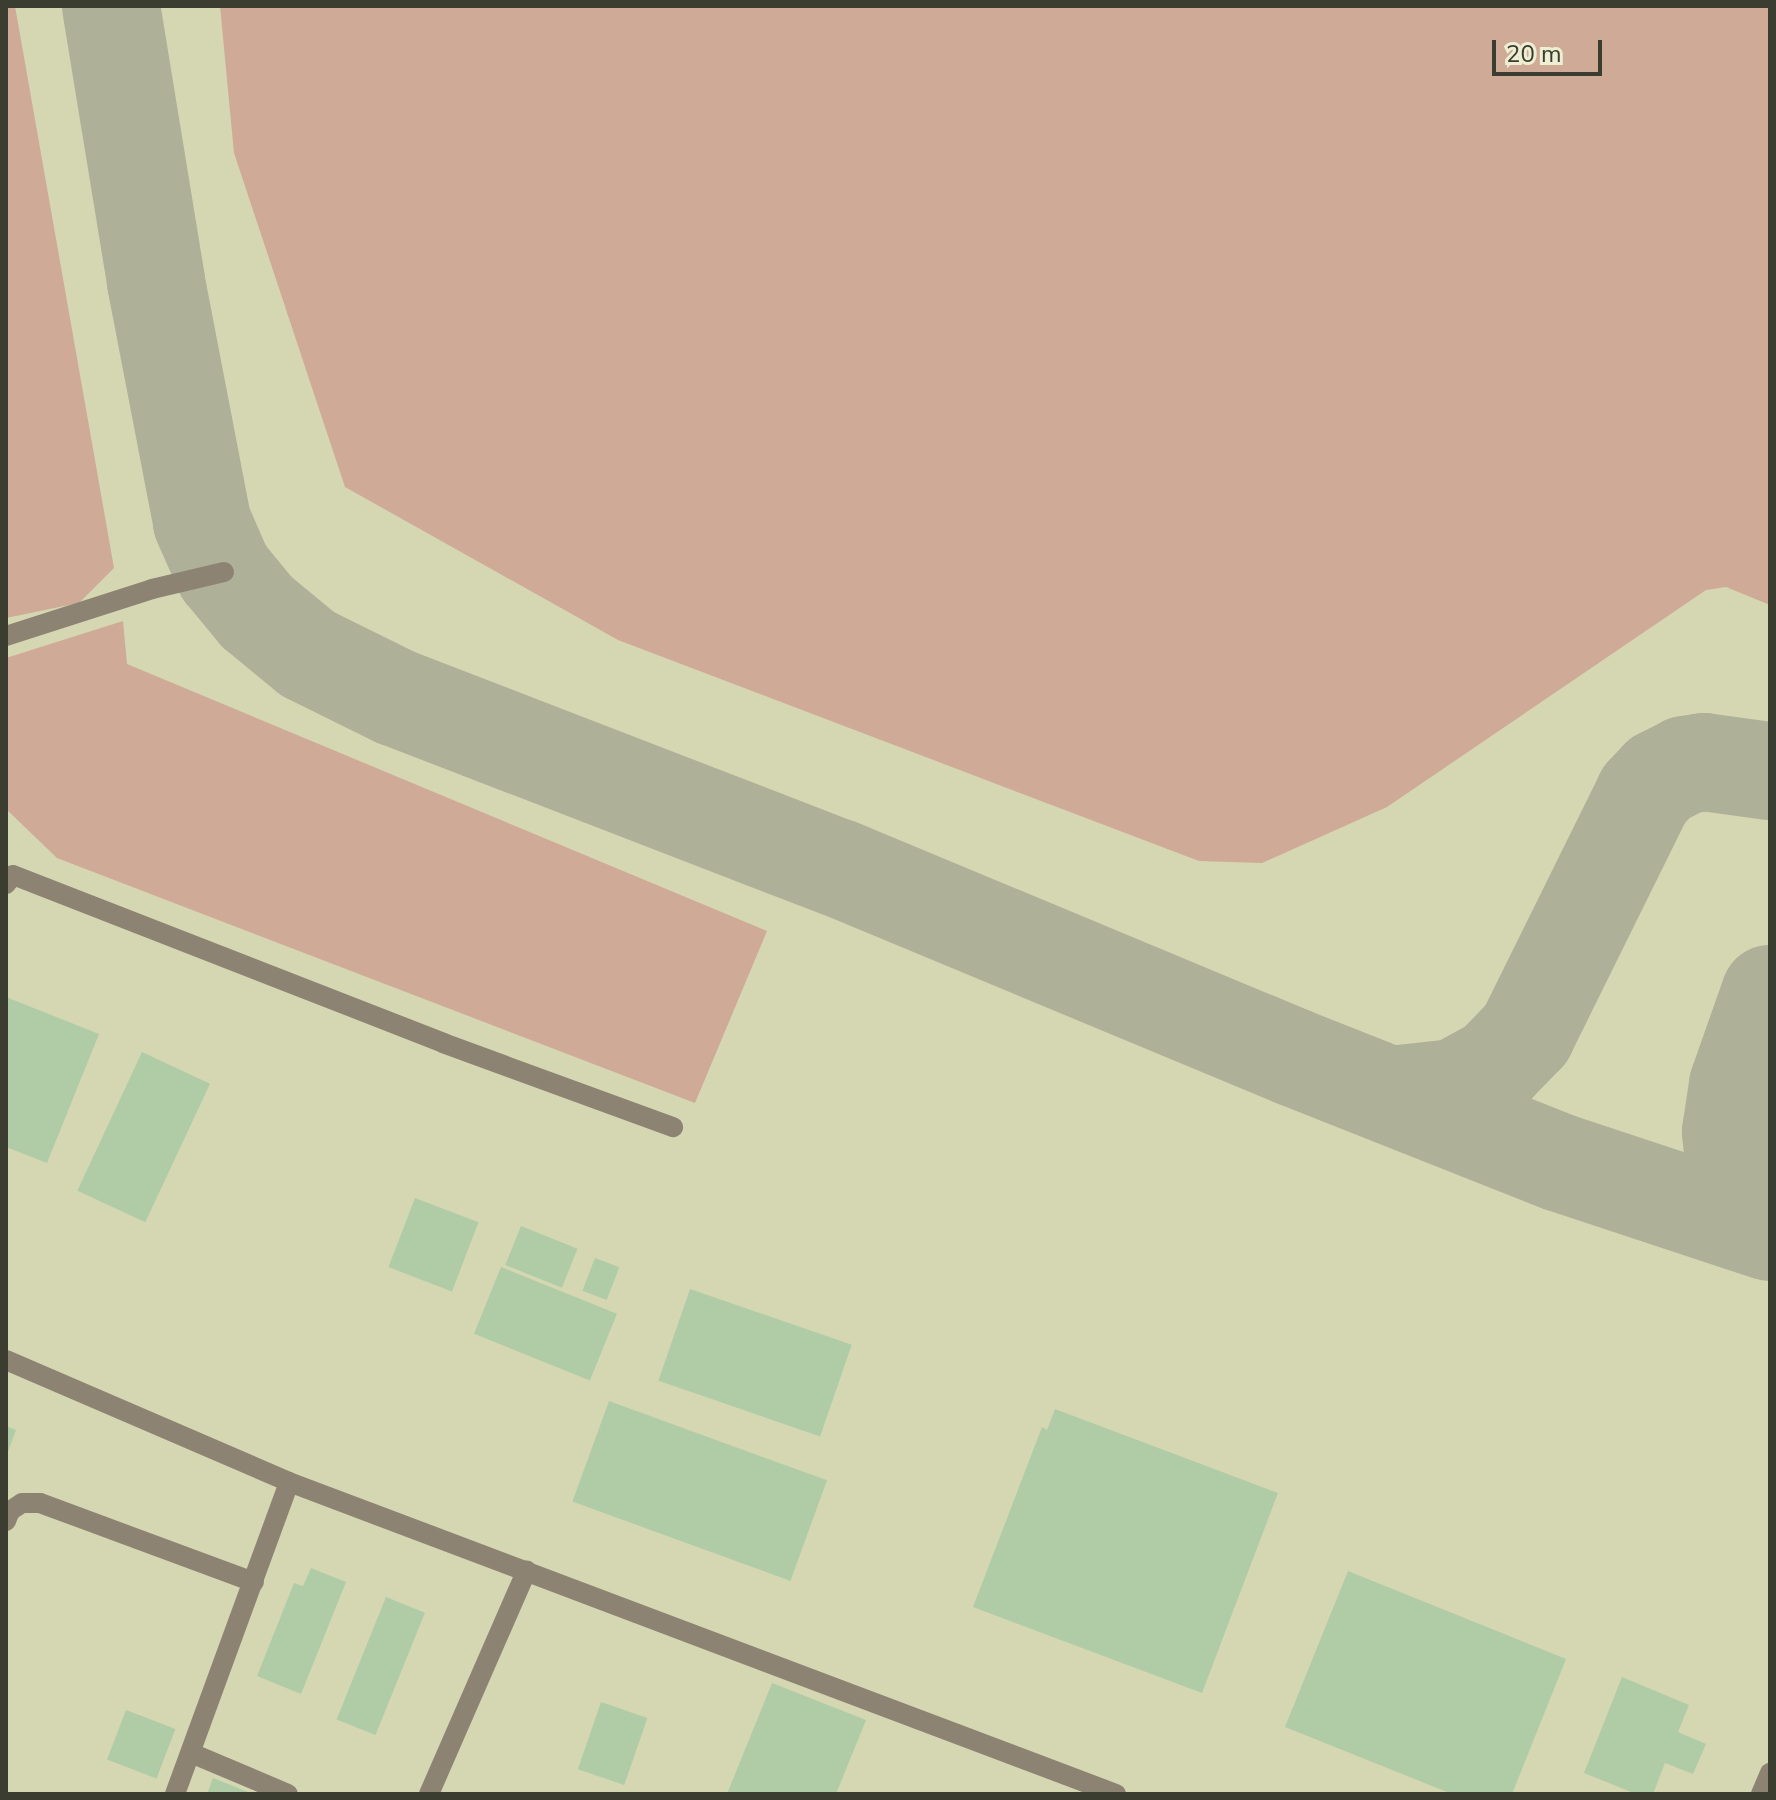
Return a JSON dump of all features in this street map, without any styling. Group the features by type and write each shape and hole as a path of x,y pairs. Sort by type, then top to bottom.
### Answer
{"lane":[{"path":"6,636 152,589 224,572"},
{"path":"8,876 443,1043 673,1127"},
{"path":"6,1360 289,1482 1116,1794"},
{"path":"175,1794 289,1482"},
{"path":"6,1521 10,1511 22,1503 40,1503 254,1582"},
{"path":"429,1794 527,1570"},
{"path":"191,1753 288,1794"},
{"path":"1761,1794 1770,1773"}],"shaded area":[{"path":"6,6 1770,6 1770,1794 6,1794"},
{"path":"6,6 15,6 114,568 79,603 6,618"},
{"path":"220,6 1770,6 1770,605 1726,587 1706,590 1387,807 1262,863 1199,861 618,640 345,487 234,153"},
{"path":"123,621 127,664 767,931 695,1103 57,858 6,809 6,658"}],"building":[{"path":"6,997 99,1034 47,1163 6,1147"},
{"path":"142,1052 210,1084 145,1222 77,1191"},
{"path":"415,1198 478,1222 452,1291 388,1267"},
{"path":"521,1226 578,1249 562,1288 505,1265"},
{"path":"595,1258 619,1267 607,1300 582,1291"},
{"path":"501,1267 617,1314 590,1381 474,1334"},
{"path":"690,1289 852,1345 820,1436 658,1381"},
{"path":"609,1401 827,1480 790,1581 572,1502"},
{"path":"1055,1409 1278,1493 1202,1693 973,1607 1042,1427 1047,1430"},
{"path":"6,1426 16,1430 6,1457"},
{"path":"311,1568 346,1582 301,1694 257,1676 294,1583 303,1586"},
{"path":"1348,1571 1566,1659 1512,1794 1452,1794 1285,1727"},
{"path":"386,1597 425,1613 375,1735 337,1719"},
{"path":"1622,1677 1689,1705 1678,1732 1706,1744 1693,1774 1665,1763 1653,1794 1636,1794 1584,1773"},
{"path":"772,1683 866,1720 836,1794 727,1794"},
{"path":"601,1702 647,1718 624,1785 578,1769"},
{"path":"126,1710 175,1729 156,1778 107,1759"},
{"path":"213,1778 253,1794 207,1794"}],"taxiway":[{"path":"111,6 156,282 202,522 224,572 257,612 308,654 395,697 839,868 1293,1057 1561,1163 1770,1232"},
{"path":"1391,1095 1455,1088 1495,1066 1526,1034 1644,795 1660,778 1685,765 1704,762 1770,771"},
{"path":"1770,994 1738,1085 1731,1132 1733,1151 1744,1186 1770,1217"}]}
